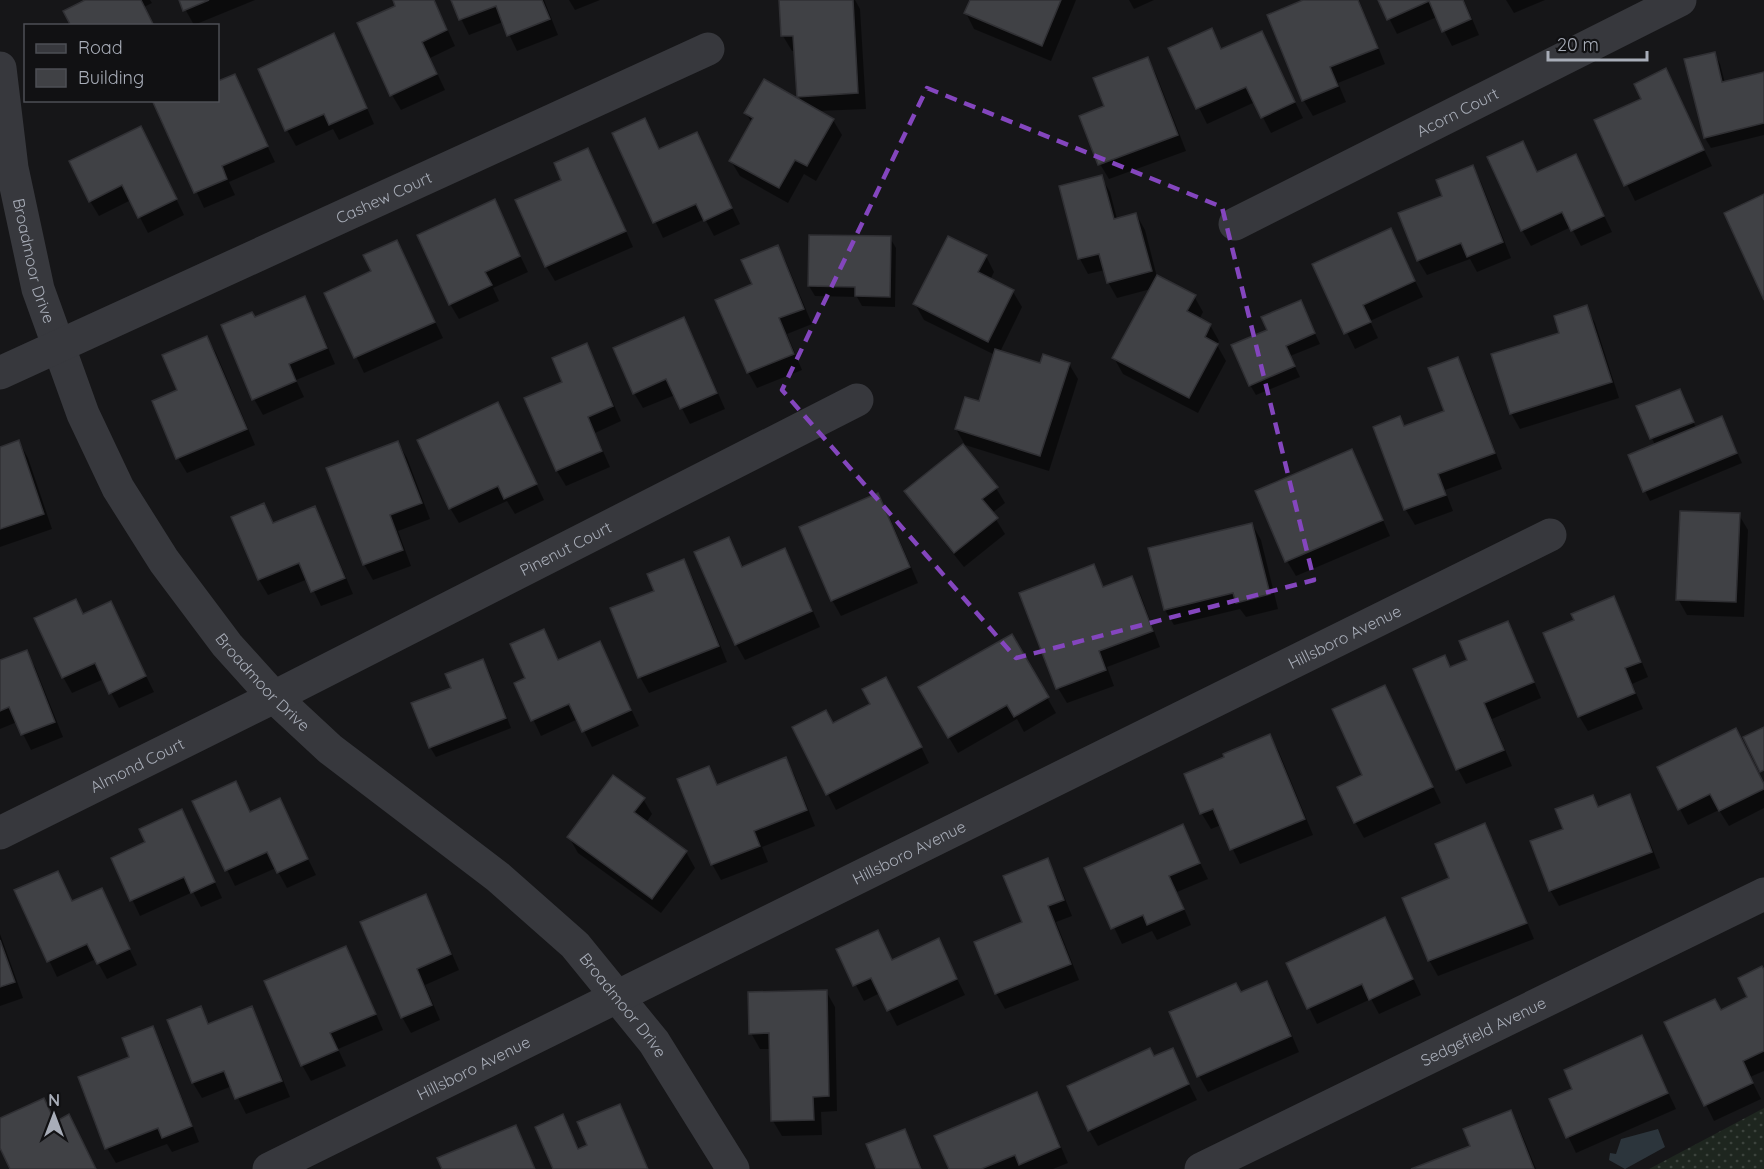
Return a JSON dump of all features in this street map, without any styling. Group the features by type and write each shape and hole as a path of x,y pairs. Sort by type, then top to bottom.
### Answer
{"street":[{"name":"Acorn Court","path":"1235,224 1680,0"},
{"name":"Cashew Court","path":"0,373 708,49"},
{"name":"Broadmoor Drive","path":"0,68 12,168 38,289 83,414 118,488 164,561 227,645 274,697 330,749 498,877 575,945 654,1042 733,1169"},
{"name":"Pinenut Court","path":"274,697 857,400"},
{"name":"Hillsboro Avenue","path":"269,1169 1550,535"},
{"name":"Almond Court","path":"0,833 274,697"},
{"name":"Sedgefield Avenue","path":"1201,1169 1764,894"}],"highlighted area":[{"path":"927,88 1222,207 1314,580 1016,658 782,390"}],"shaded area":[{"path":"1764,1108 1764,1169 1649,1169"},
{"path":"1658,1129 1665,1147 1625,1169 1609,1160 1610,1153 1616,1154 1621,1139"}],"building":[{"path":"85,0 141,0 153,24 70,24 63,11"},
{"path":"179,0 209,0 183,11"},
{"path":"393,0 434,0 447,30 422,42 437,74 390,96 357,23 395,6"},
{"path":"451,0 542,0 550,19 507,36 496,6 459,20"},
{"path":"779,0 853,0 858,93 797,97 793,36 781,36"},
{"path":"970,0 1061,0 1042,46 964,13"},
{"path":"1303,0 1358,0 1378,48 1330,67 1338,86 1302,101 1267,15"},
{"path":"1378,0 1463,0 1471,19 1442,32 1429,1 1387,20"},
{"path":"1212,28 1221,49 1262,31 1295,102 1261,118 1246,87 1196,109 1168,48"},
{"path":"334,33 367,108 329,125 324,114 285,131 258,69"},
{"path":"1715,52 1722,82 1764,72 1764,123 1704,138 1684,59"},
{"path":"1148,57 1178,135 1098,165 1079,116 1104,106 1093,78"},
{"path":"1666,68 1704,150 1624,186 1594,120 1641,99 1634,84"},
{"path":"235,74 268,146 222,166 227,179 194,193 153,102 219,102 219,81"},
{"path":"764,79 834,119 807,166 795,160 779,188 729,161 753,118 744,113"},
{"path":"645,118 659,149 697,132 732,208 704,221 696,204 653,223 612,133"},
{"path":"141,126 177,199 138,218 122,185 89,202 69,161"},
{"path":"1523,141 1537,172 1576,154 1604,216 1571,231 1562,212 1521,231 1487,157"},
{"path":"588,148 626,231 545,267 515,200 561,180 554,163"},
{"path":"1473,165 1503,242 1467,257 1461,243 1417,261 1398,213 1442,196 1436,180"},
{"path":"1102,175 1114,219 1136,213 1152,271 1107,283 1099,254 1078,259 1059,186"},
{"path":"1764,194 1764,300 1724,213"},
{"path":"495,199 520,256 485,272 492,285 449,305 417,235"},
{"path":"1391,228 1415,281 1363,305 1371,322 1344,334 1312,264"},
{"path":"809,235 891,236 890,297 855,296 855,287 808,286"},
{"path":"948,236 987,255 978,272 1014,290 988,342 913,304"},
{"path":"397,240 435,322 354,358 324,293 371,271 363,255"},
{"path":"778,245 804,309 779,318 794,354 747,373 715,300 752,284 741,260"},
{"path":"1157,275 1196,295 1187,311 1211,324 1205,337 1218,344 1189,398 1112,358"},
{"path":"305,296 327,348 289,364 296,381 252,400 221,325 252,312 255,317"},
{"path":"1301,300 1315,333 1286,346 1295,366 1249,386 1231,345 1267,330 1261,317"},
{"path":"1587,305 1612,382 1510,414 1491,354 1559,333 1554,316"},
{"path":"684,317 717,393 680,409 666,379 633,394 613,348"},
{"path":"207,336 247,429 176,459 152,401 177,390 162,355"},
{"path":"587,343 613,406 588,417 602,451 556,471 524,398 562,382 552,358"},
{"path":"995,349 1040,363 1043,354 1070,363 1040,456 955,429 965,397 979,401"},
{"path":"1458,357 1495,453 1438,474 1446,495 1404,510 1373,427 1400,416 1404,426 1444,411 1428,368"},
{"path":"1680,389 1694,422 1650,439 1636,406"},
{"path":"498,402 537,484 504,499 498,486 449,509 417,440"},
{"path":"1722,416 1737,453 1643,492 1628,455"},
{"path":"19,440 44,514 0,529 0,447"},
{"path":"398,441 422,503 390,515 403,550 363,565 326,468"},
{"path":"963,444 998,487 982,499 998,518 954,553 904,491"},
{"path":"1352,449 1383,520 1285,562 1255,491"},
{"path":"878,493 910,567 831,601 799,527"},
{"path":"264,503 273,523 315,506 345,578 311,592 299,563 258,580 231,517"},
{"path":"1680,511 1740,513 1736,602 1676,600"},
{"path":"1252,523 1270,594 1236,603 1233,593 1164,610 1148,548"},
{"path":"729,537 742,567 785,548 812,611 735,645 694,552"},
{"path":"684,559 719,646 638,678 610,608 654,591 647,574"},
{"path":"1094,564 1103,587 1132,576 1153,631 1099,651 1106,670 1056,689 1019,593"},
{"path":"1614,596 1641,662 1625,668 1635,693 1578,717 1543,633 1574,620 1571,614"},
{"path":"76,599 83,614 111,601 146,676 109,694 95,663 62,678 34,618"},
{"path":"1508,621 1534,682 1484,703 1504,750 1456,770 1413,669 1445,655 1450,667 1467,660 1459,641"},
{"path":"544,629 558,660 600,641 631,710 582,732 569,704 531,721 514,683 525,678 510,644"},
{"path":"1012,634 1049,697 1014,717 1007,705 948,738 918,687"},
{"path":"27,650 55,722 21,735 9,707 0,711 0,660"},
{"path":"483,659 506,718 429,748 411,703 451,688 445,674"},
{"path":"886,677 922,747 826,795 792,727 826,710 833,723 870,704 862,689"},
{"path":"1385,685 1433,787 1354,823 1337,787 1362,775 1332,709"},
{"path":"1764,727 1764,770 1760,772 1743,737"},
{"path":"1736,728 1764,784 1764,789 1719,811 1710,794 1678,810 1657,767"},
{"path":"1270,734 1305,819 1230,850 1213,809 1200,814 1184,774"},
{"path":"786,757 807,810 754,831 760,846 711,865 677,779 709,766 717,785"},
{"path":"613,775 645,798 634,812 687,851 652,899 567,837"},
{"path":"236,781 250,812 280,798 308,859 277,873 267,852 225,871 192,801"},
{"path":"1630,794 1652,852 1549,891 1530,841 1563,829 1555,809 1593,795 1598,807"},
{"path":"182,809 215,882 191,893 184,877 130,901 111,858 145,842 139,829"},
{"path":"1485,823 1527,923 1428,961 1402,898 1449,878 1435,844"},
{"path":"1183,824 1200,863 1169,876 1184,909 1147,925 1143,915 1111,929 1084,868"},
{"path":"1048,858 1064,900 1048,906 1071,964 995,994 974,942 1022,922 1003,876"},
{"path":"58,871 72,901 102,888 130,949 97,964 87,944 47,962 14,890"},
{"path":"426,894 451,954 417,969 432,1005 401,1018 360,922"},
{"path":"1385,917 1413,979 1369,1000 1362,984 1307,1009 1286,963"},
{"path":"878,930 892,960 939,938 957,979 887,1011 871,978 853,986 836,949"},
{"path":"0,940 15,982 0,987"},
{"path":"346,946 376,1014 330,1033 338,1050 301,1066 264,981"},
{"path":"1762,966 1764,970 1764,1051 1743,1061 1753,1083 1704,1106 1664,1022 1715,999 1721,1010 1747,997 1738,978"},
{"path":"1267,981 1291,1036 1197,1077 1169,1012 1236,983 1241,992"},
{"path":"827,990 829,1096 813,1097 814,1120 771,1121 769,1033 749,1034 748,992"},
{"path":"201,1006 208,1024 252,1006 282,1081 235,1099 224,1071 192,1083 167,1020"},
{"path":"153,1026 192,1126 162,1138 158,1128 105,1149 78,1077 129,1057 122,1038"},
{"path":"1642,1035 1668,1093 1566,1138 1549,1099 1572,1089 1564,1070"},
{"path":"1150,1048 1154,1056 1173,1048 1189,1084 1088,1131 1067,1086"},
{"path":"1037,1092 1060,1147 1019,1165 1015,1155 981,1169 949,1169 934,1136"},
{"path":"44,1098 55,1122 69,1114 96,1169 10,1169 0,1148 0,1118"},
{"path":"620,1104 648,1169 553,1169 535,1127 563,1114 578,1149 587,1145 577,1122"},
{"path":"1511,1110 1534,1169 1411,1169 1470,1146 1463,1129"},
{"path":"516,1125 535,1169 442,1169 437,1158"},
{"path":"905,1129 921,1169 876,1169 866,1144"}]}
